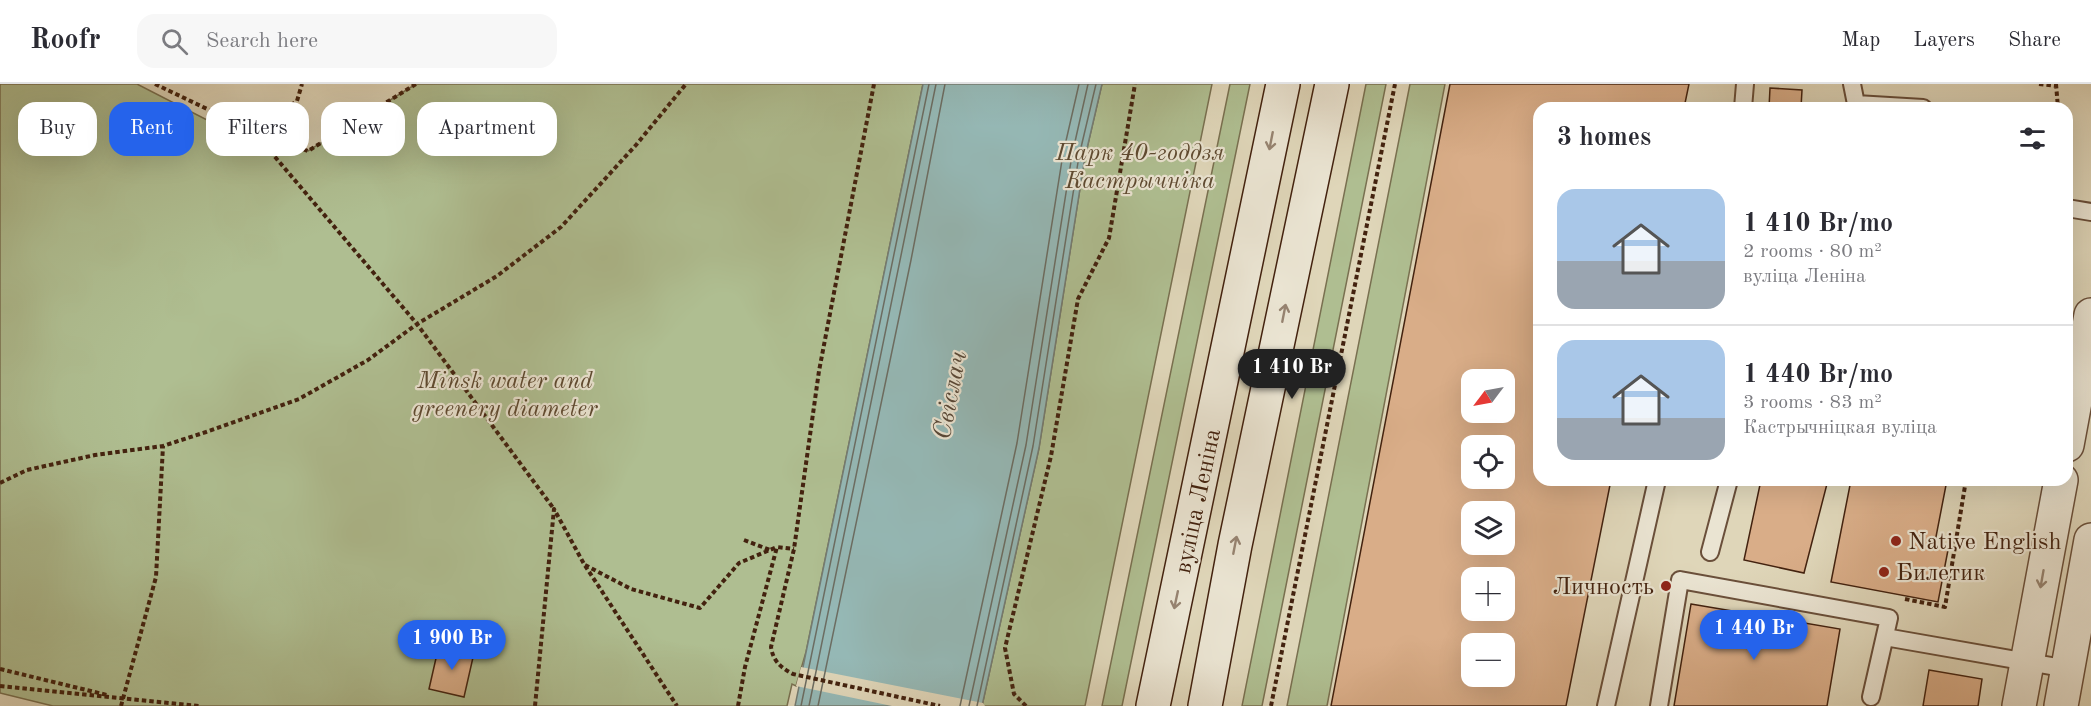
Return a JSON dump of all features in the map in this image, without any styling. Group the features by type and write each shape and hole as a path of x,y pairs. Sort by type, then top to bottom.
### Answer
{"main road":[{"name":"вуліца Леніна","path":"1153,706 1283,84"},
{"name":"вуліца Леніна","path":"1205,706 1235,545 1332,84"},
{"path":"2073,412 2091,315"},
{"path":"2019,706 2060,486"},
{"path":"2061,706 2091,540"}],"lane":[{"path":"1744,102 1745,84"},
{"path":"1852,84 1855,102"},
{"path":"2073,209 2091,212"},
{"path":"1606,706 1656,486"},
{"path":"1710,552 1727,486"},
{"path":"1659,706 1680,580 1889,618 1871,697"},
{"path":"1885,637 2068,669"}],"path":[{"path":"155,84 206,108"},
{"path":"296,102 302,84"},
{"path":"309,150 416,84"},
{"path":"0,483 27,471 84,458 163,446 299,399 368,360 417,324 497,276 561,227 636,145 686,84"},
{"path":"874,84 819,371 794,549 771,647 772,655 781,668 798,676 940,706"},
{"path":"1026,706 1014,694 1005,648 1051,456 1078,299 1109,238 1136,84"},
{"path":"1271,706 1395,84"},
{"path":"2039,84 2057,85 2058,102"},
{"path":"274,156 417,324 554,509 584,564 676,706"},
{"path":"121,706 156,577 163,446"},
{"path":"1893,597 1946,607 1965,486"},
{"path":"535,706 554,509"},
{"path":"744,540 770,550"},
{"path":"584,564 631,588 700,608 739,563 777,547 794,549"},
{"path":"738,706 745,667 777,547"},
{"path":"0,669 122,698"},
{"path":"0,686 199,706"}],"green space":[{"name":"Minsk water and greenery diameter","path":"0,84 137,84 172,102 109,102 109,156 194,156 194,113 206,119 206,156 309,156 309,150 321,143 321,156 405,156 405,102 387,102 416,84 923,84 806,652 796,686 792,684 787,706 53,706 0,693"},
{"name":"Парк 40-годдзя Кастрычніка","path":"1102,84 1212,84 1085,706 982,706 1039,448 1085,157"},
{"path":"1230,84 1250,84 1122,706 1102,706"},
{"path":"1366,84 1386,84 1262,706 1242,706"},
{"path":"1410,84 1445,84 1327,706 1287,706"}],"water":[{"name":"Свіслач","path":"923,84 1102,84 1085,157 1039,448 982,706 795,706"}],"pier":[{"path":"801,667 983,703 985,706 892,706 796,686"}],"building":[{"path":"1450,84 1689,84 1685,102 1533,102 1533,486 1610,486 1566,706 1331,706"},
{"path":"1770,88 1802,90 1801,102 1769,102"},
{"path":"1760,486 1826,486 1804,573 1744,560"},
{"path":"1850,486 1946,486 1934,547 1948,550 1938,602 1831,582"},
{"path":"1691,604 1840,629 1827,706 1674,706"},
{"path":"439,645 474,653 464,697 429,689"},
{"path":"1929,670 1982,679 1978,706 1923,706"}],"place":[{"name":"Native English","path":"1896,541"},
{"name":"Билетик","path":"1884,572"},
{"name":"Личность","path":"1666,586"}]}
